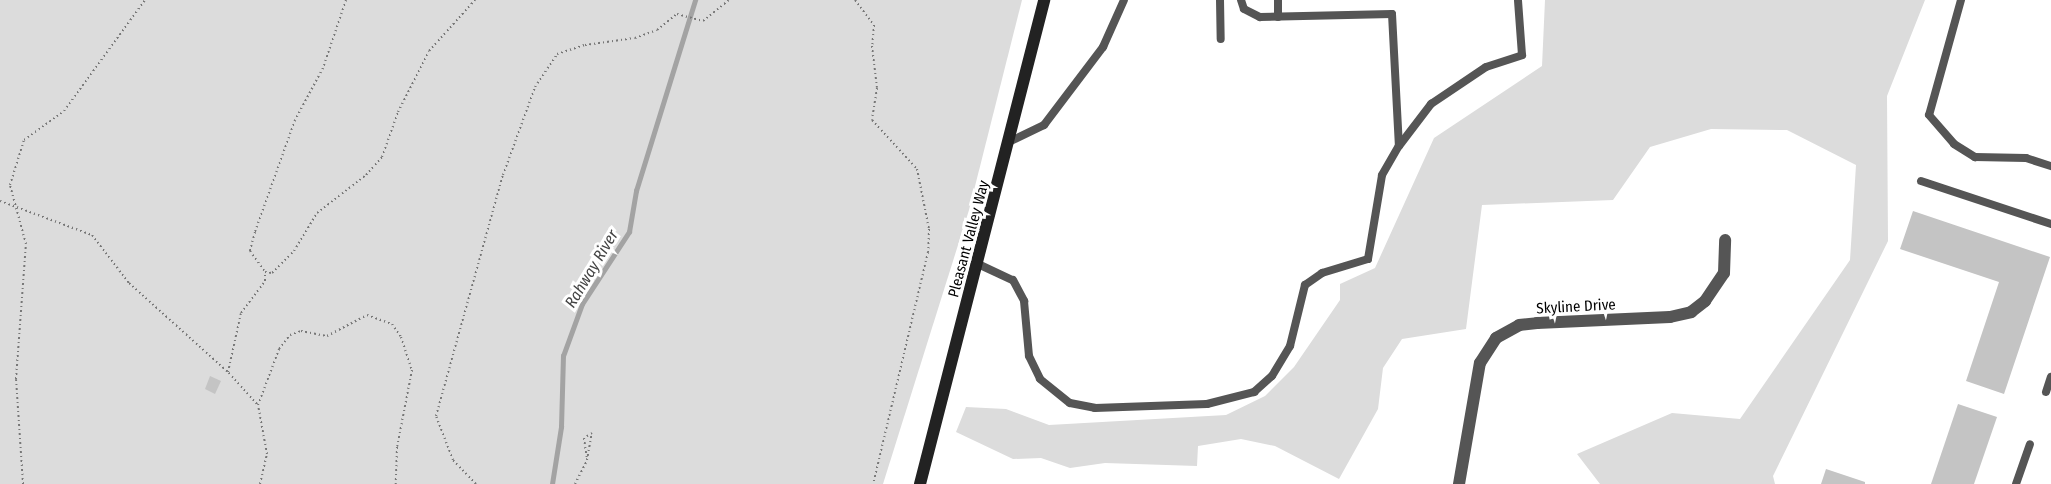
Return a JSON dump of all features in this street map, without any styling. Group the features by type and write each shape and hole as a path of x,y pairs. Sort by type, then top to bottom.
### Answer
{"main road":[{"name":"Pleasant Valley Way","path":"920,484 1011,141 1044,0"}],"street":[{"name":"Skyline Drive","path":"1459,484 1480,363 1496,338 1519,325 1537,322 1670,317 1691,312 1711,294 1724,273 1725,240"}],"lane":[{"path":"1011,141 1044,125 1081,71 1103,47 1124,0"},
{"path":"1220,0 1221,39"},
{"path":"1241,0 1251,15 1392,14 1399,146"},
{"path":"1278,0 1278,16"},
{"path":"978,264 1013,280 1024,301 1033,363 1040,379 1070,403 1095,408 1234,400 1254,392 1272,376 1290,346 1305,285 1322,273 1368,259 1382,175 1399,146 1431,104 1459,82 1486,67 1522,55 1518,0"},
{"path":"1961,0 1929,115 1954,144 1975,157 2026,158 2051,166"},
{"path":"1921,181 2051,224"},
{"path":"2046,392 2051,378"},
{"path":"2016,484 2030,444"}],"path":[{"path":"23,484 16,379 26,244 22,221 14,206 10,185 24,140 64,111 145,0"},
{"path":"228,372 242,313 265,281 265,272 250,251 255,231 295,120 323,68 346,0"},
{"path":"265,272 272,273 294,251 317,213 366,175 382,157 398,112 429,51 475,0"},
{"path":"476,484 453,460 436,416 503,175 535,87 557,54 585,45 635,38 657,30 677,14 703,21 729,0"},
{"path":"855,0 874,26 872,46 877,88 872,120 917,168 929,229 928,252 873,484"},
{"path":"0,201 92,235 129,284 228,372 258,405"},
{"path":"260,484 267,454 258,405 279,349 290,335 301,332 327,336 367,315 392,324 401,337 412,370 397,447 396,484"},
{"path":"575,484 587,460 592,433 584,438 587,460"}],"shaded area":[{"path":"0,0 1022,0 969,210 883,484 0,484"},
{"path":"1545,0 1925,0 1887,96 1888,241 1773,476 1775,484 1600,484 1577,454 1672,413 1740,419 1850,260 1856,165 1787,130 1711,129 1650,147 1613,200 1482,205 1466,329 1402,339 1383,368 1378,409 1339,479 1275,446 1241,439 1198,446 1197,466 1105,463 1070,468 1041,458 1013,459 956,432 966,407 1006,409 1049,425 1226,415 1265,396 1294,367 1340,300 1340,284 1375,268 1434,138 1542,66"}],"building":[{"path":"1913,211 2050,257 2004,394 1966,381 1999,282 1900,249"},
{"path":"210,376 221,381 215,394 205,389"},
{"path":"1958,404 1997,417 1974,484 1931,484"},
{"path":"1826,469 1865,482 1865,484 1821,484"}],"waterway":[{"name":"Rahway River","path":"552,484 561,427 563,356 582,304 629,232 636,191 695,0"}]}
